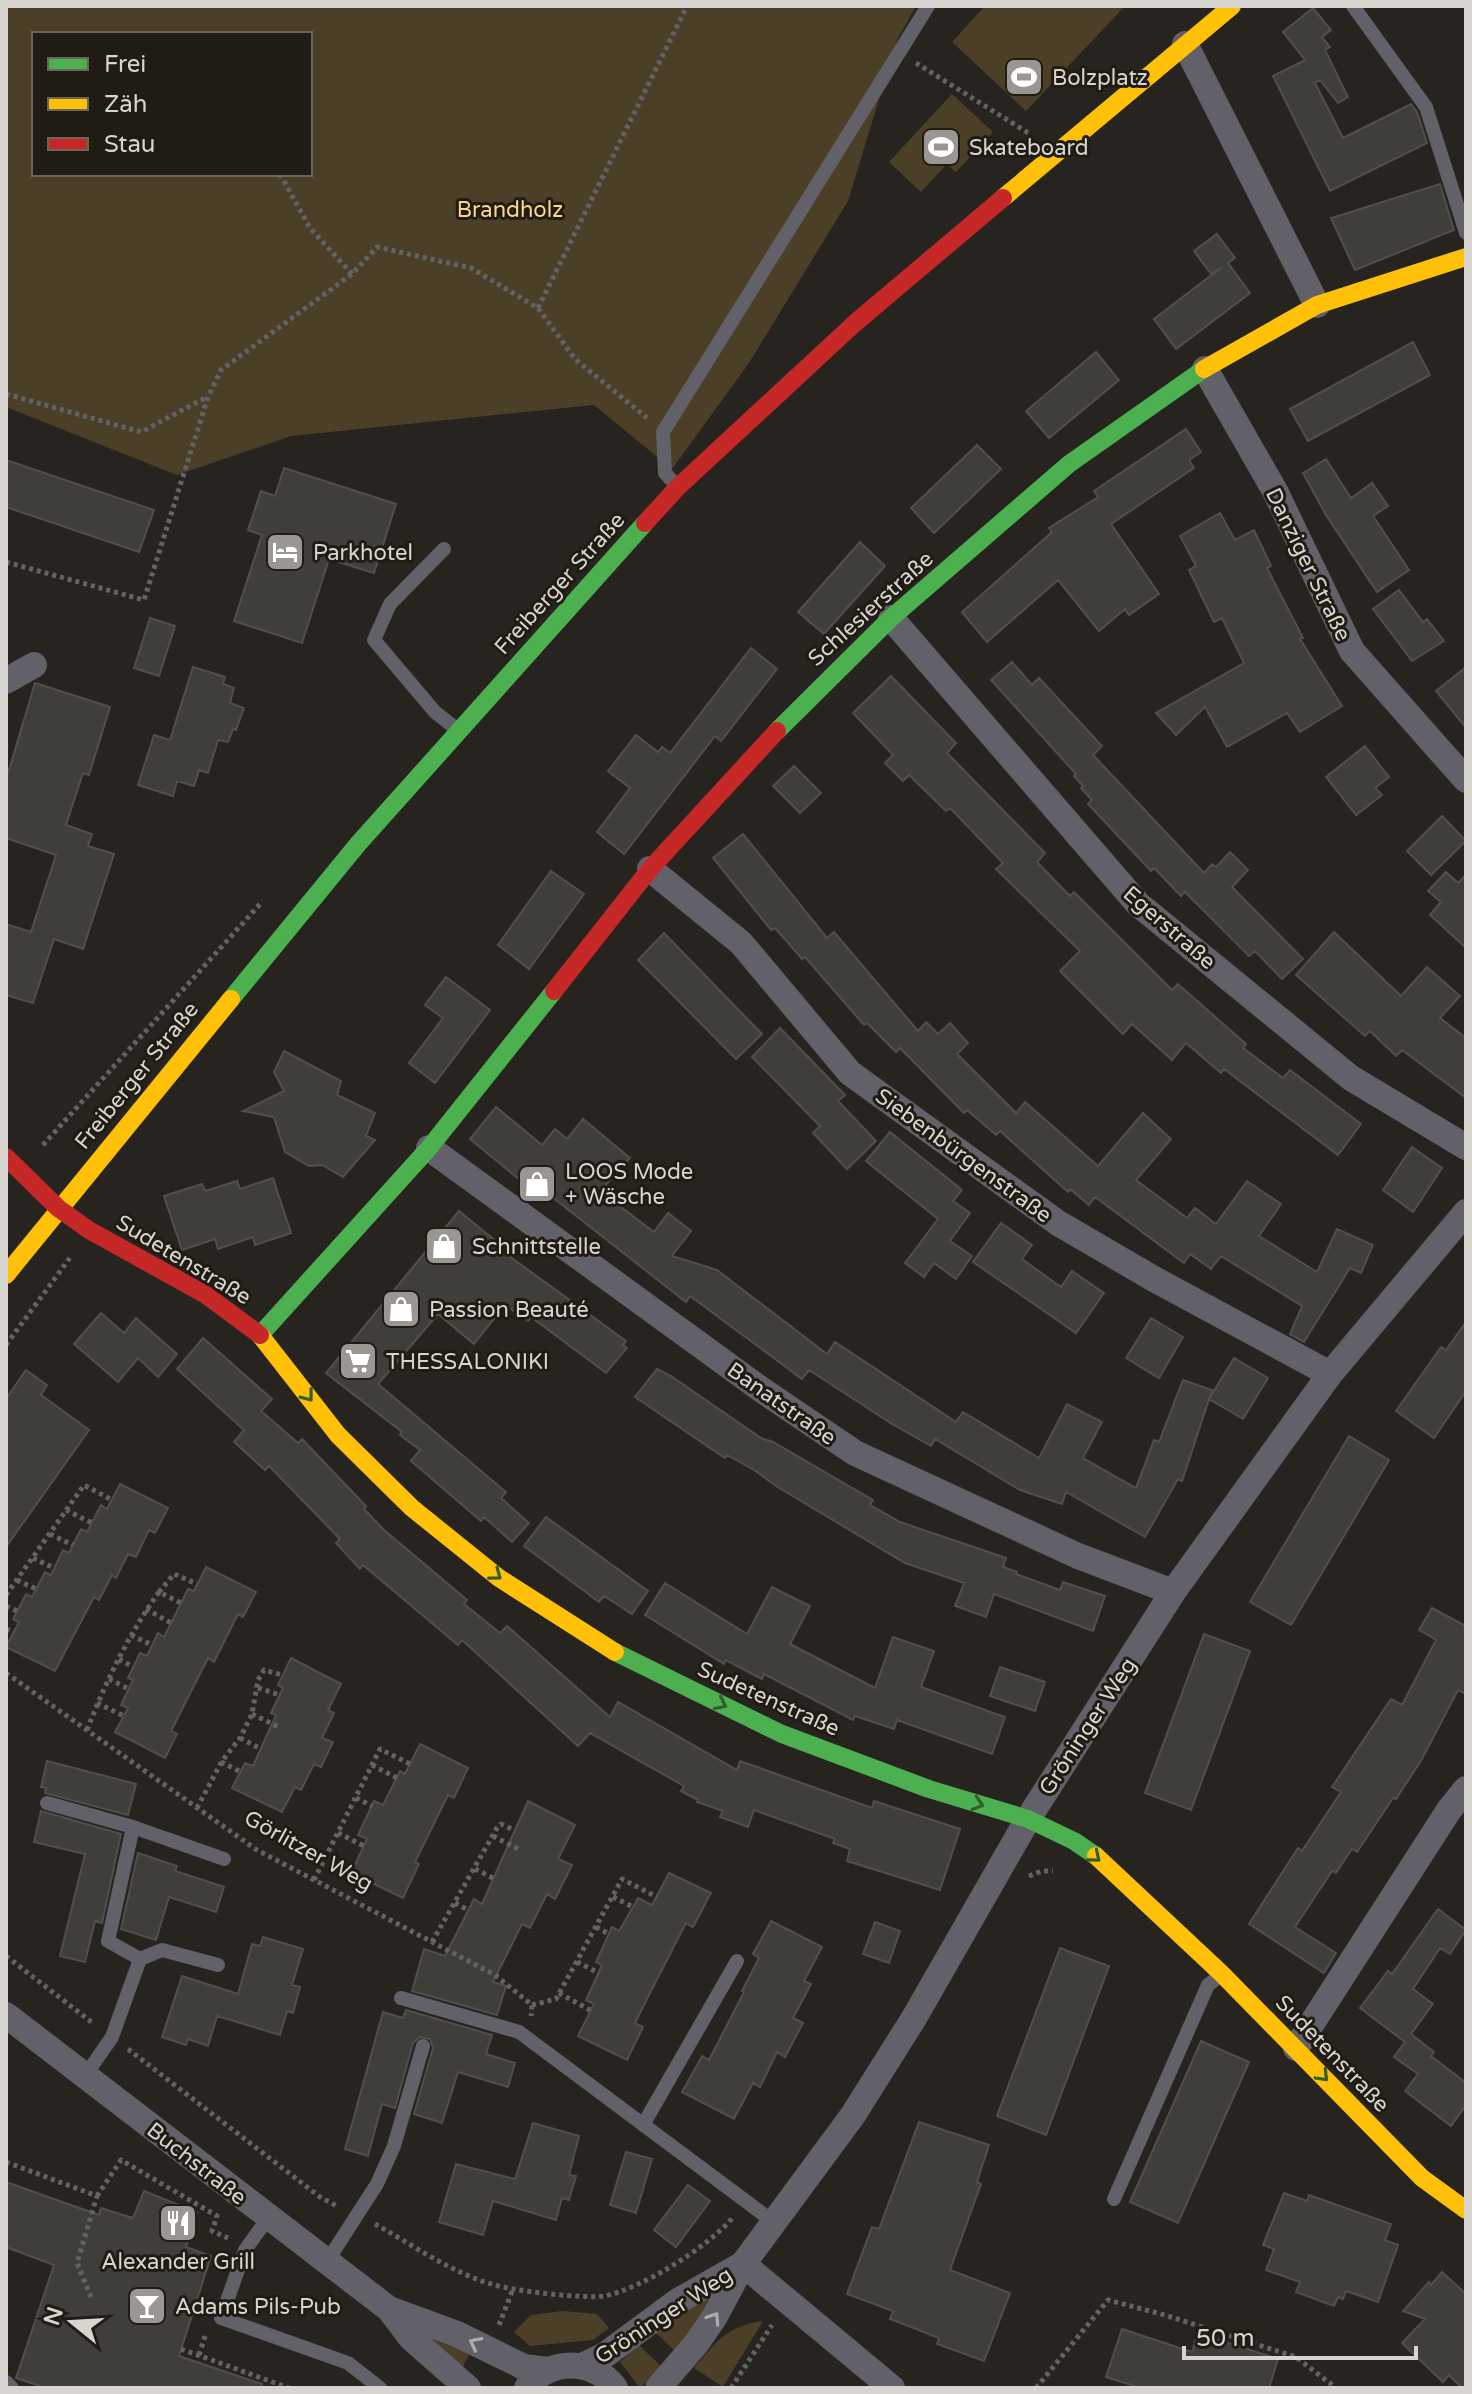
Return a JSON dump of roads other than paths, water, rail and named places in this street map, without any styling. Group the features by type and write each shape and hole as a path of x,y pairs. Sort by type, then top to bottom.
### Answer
{"street":[{"name":"Freiberger Straße","path":"6,1275 358,844 678,487 855,323 1232,6"},
{"path":"1185,44 1317,305"},
{"name":"Schlesierstraße","path":"260,1335 429,1148 650,869 803,702 891,618 1069,464 1205,369 1317,305 1466,257"},
{"name":"Danziger Straße","path":"1205,369 1275,491 1352,651 1466,780"},
{"name":"Egerstraße","path":"891,618 1138,904 1351,1078 1466,1147"},
{"path":"6,681 34,665"},
{"name":"Siebenbürgenstraße","path":"650,869 741,943 850,1073 1058,1223 1330,1374"},
{"name":"Banatstraße","path":"429,1148 762,1390 855,1453 1078,1556 1173,1592"},
{"name":"Sudetenstraße","path":"6,1157 58,1208 89,1230 206,1295 260,1335 338,1435 412,1508 499,1578 607,1648 782,1734 929,1789 1028,1819 1091,1852 1222,1974 1422,2178 1466,2210"},
{"name":"Gröninger Weg","path":"658,2388 705,2331 743,2264 853,2115 906,2031 1028,1819 1173,1592 1330,1374 1466,1212"},
{"path":"1296,2048 1449,1810 1466,1789"},
{"name":"Buchstraße","path":"6,2015 389,2309 457,2334 524,2367 548,2370"},
{"path":"743,2264 892,2388"},
{"name":"Gröninger Weg","path":"582,2366 605,2355 678,2301 743,2264"},
{"name":"Buchstraße","path":"389,2309 411,2338 468,2388"},
{"name":"Gröninger Weg","path":"548,2370 564,2365 582,2366 598,2372 615,2388"},
{"path":"527,2388 548,2370"}],"lane":[{"path":"678,487 665,473 663,432 928,6"},
{"path":"1353,6 1426,107 1466,233"},
{"path":"444,549 390,604 374,640 435,712 459,731"},
{"path":"47,1803 133,1827 224,1859"},
{"path":"133,1827 108,1941 140,1959"},
{"path":"85,2076 112,2037 140,1959 162,1950 218,1965"},
{"path":"643,2125 737,1961"},
{"path":"1114,2199 1208,1985 1222,1974"},
{"path":"401,1998 519,2032 775,2223"},
{"path":"326,2263 377,2184 394,2146 423,2046"},
{"path":"268,2218 245,2250 221,2318 348,2363 380,2388"},
{"path":"6,2382 12,2388"}],"place":[{"name":"Bolzplatz","path":"1024,77"},
{"name":"Skateboard","path":"941,147"},
{"name":"Parkhotel","path":"285,552"},
{"name":"LOOS Mode + Wäsche","path":"537,1184"},
{"name":"Schnittstelle","path":"444,1246"},
{"name":"Passion Beauté","path":"401,1309"},
{"name":"THESSALONIKI","path":"358,1361"},
{"name":"Alexander Grill","path":"178,2223"},
{"name":"Adams Pils-Pub","path":"147,2306"}],"park label":[{"name":"Brandholz","path":"510,209"}]}
